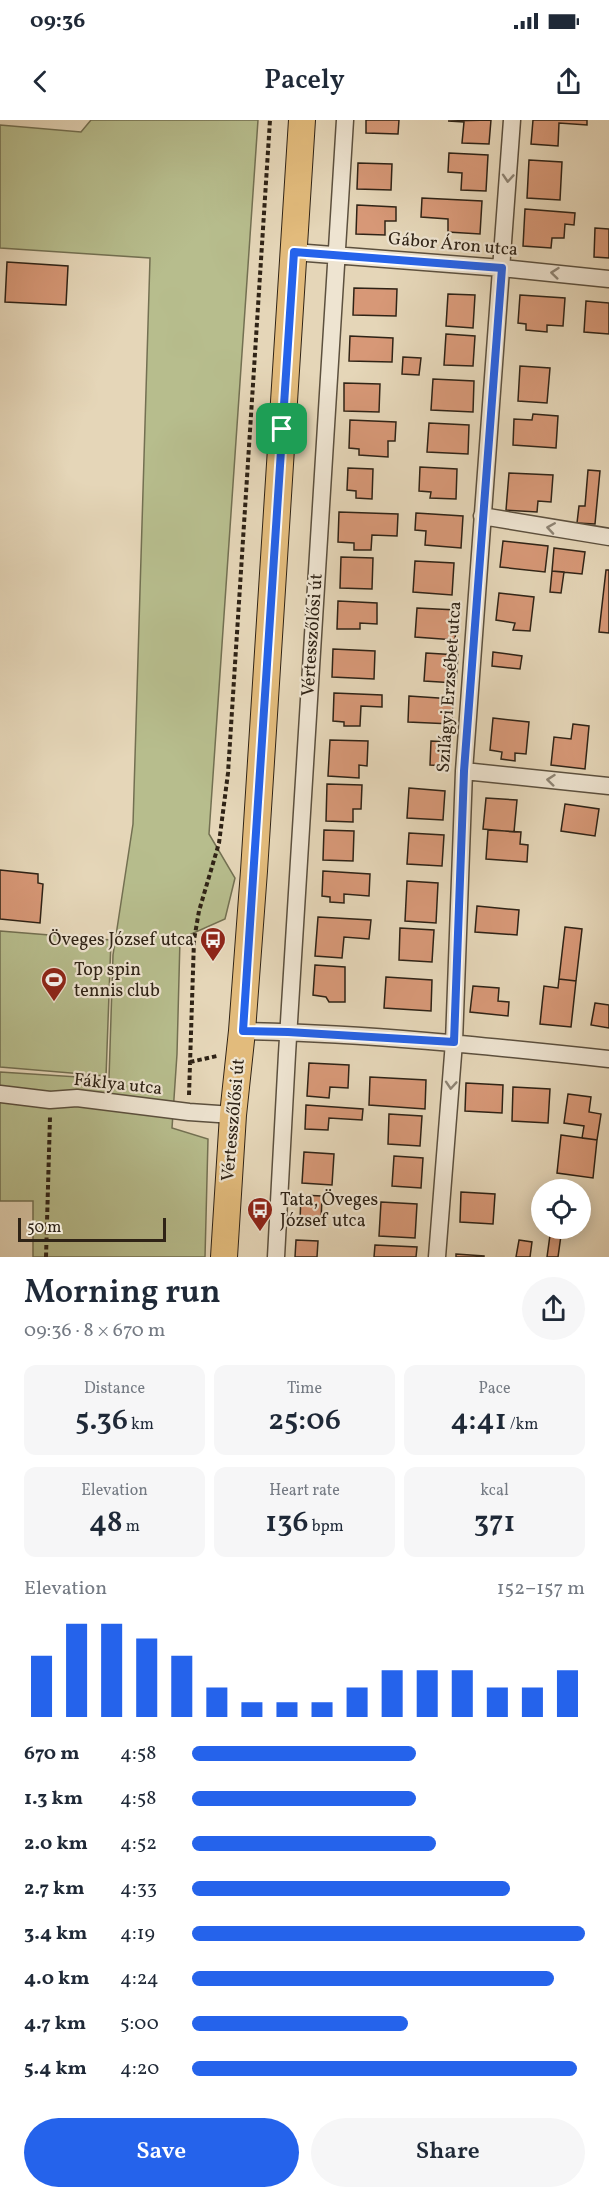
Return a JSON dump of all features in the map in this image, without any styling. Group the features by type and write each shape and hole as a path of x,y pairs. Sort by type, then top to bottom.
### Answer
{"main road":[{"name":"Vértesszőlősi út","path":"224,1257 233,1114 243,1031 302,120"}],"street":[{"name":"Vértesszőlősi út","path":"276,1257 345,120"},
{"name":"Szilágyi Erzsébet utca","path":"437,1257 454,1042 464,771 512,120"},
{"name":"Gábor Áron utca","path":"294,252 502,268 609,279"},
{"path":"482,516 609,537"},
{"path":"464,771 609,786"},
{"path":"243,1031 454,1042 609,1059"},
{"name":"Fáklya utca","path":"0,1094 50,1100 77,1098 189,1112 233,1114"}],"path":[{"path":"189,1112 194,940 199,911 219,843 228,773 270,120"},
{"path":"46,1257 51,1109"}],"green space":[{"path":"91,120 258,120 209,834 235,878 225,919 180,939 177,1054 172,1128 208,1139 205,1257 33,1257 33,1201 0,1201 0,1072 109,1079 113,955 133,824 150,258 0,248 0,125 81,132"},
{"name":"Top spin tennis club","path":"0,931 111,940 106,1076 0,1067"}],"building":[{"path":"366,120 399,120 398,134 366,133"},
{"path":"491,120 489,144 462,143 464,122 448,121"},
{"path":"533,120 587,120 587,125 559,123 558,146 531,144"},
{"path":"449,153 488,155 486,191 461,190 462,173 448,172"},
{"path":"529,160 562,162 560,200 527,198"},
{"path":"358,163 392,164 391,190 357,189"},
{"path":"422,198 482,201 480,234 448,232 448,219 421,217"},
{"path":"357,205 396,207 396,221 385,221 385,235 356,234"},
{"path":"525,209 575,213 574,225 565,224 564,238 552,238 551,248 523,246"},
{"path":"595,228 609,229 609,258 594,257"},
{"path":"7,262 68,266 66,305 5,302"},
{"path":"354,288 397,289 396,316 353,315"},
{"path":"448,294 475,295 473,328 446,326"},
{"path":"520,295 565,298 563,326 547,325 547,332 526,330 526,324 518,323"},
{"path":"586,301 609,303 609,334 584,332"},
{"path":"446,334 475,336 473,366 444,365"},
{"path":"350,336 393,338 392,362 349,361"},
{"path":"403,357 421,358 419,375 402,374"},
{"path":"520,366 550,368 547,403 518,401"},
{"path":"433,379 474,381 473,412 431,410"},
{"path":"344,383 380,384 379,412 344,411"},
{"path":"533,414 558,416 556,448 513,445 514,419 532,420"},
{"path":"350,420 396,422 395,441 388,441 388,457 359,455 359,449 349,448"},
{"path":"429,423 469,425 468,454 427,452"},
{"path":"420,467 457,469 456,499 430,498 431,492 419,491"},
{"path":"348,468 373,469 372,499 356,498 356,491 347,490"},
{"path":"588,470 600,471 595,524 577,523 579,506 585,506"},
{"path":"509,473 553,475 551,502 538,501 537,512 506,510"},
{"path":"339,512 398,514 397,536 372,535 371,550 354,550 354,543 338,542"},
{"path":"416,513 463,516 461,548 425,545 426,531 415,530"},
{"path":"503,541 548,546 545,572 500,567"},
{"path":"554,548 585,552 582,574 552,571"},
{"path":"341,557 373,558 372,589 340,588"},
{"path":"415,561 454,563 452,595 413,592"},
{"path":"606,570 609,570 609,633 599,632"},
{"path":"552,571 564,572 561,593 550,592"},
{"path":"499,593 534,597 530,631 513,630 515,623 496,620"},
{"path":"338,601 377,603 377,624 360,623 360,629 337,629"},
{"path":"417,608 457,610 455,640 415,637"},
{"path":"333,649 375,651 374,679 332,677"},
{"path":"493,652 522,656 520,669 492,666"},
{"path":"426,653 458,655 456,683 424,681"},
{"path":"334,693 382,695 382,707 361,706 360,726 344,726 344,722 333,721"},
{"path":"409,696 453,699 452,724 408,722"},
{"path":"493,718 529,722 526,754 515,753 515,761 501,759 502,752 490,750"},
{"path":"573,724 589,726 585,769 551,765 554,737 571,739"},
{"path":"330,740 368,741 367,766 359,765 359,778 328,776"},
{"path":"431,741 450,742 448,766 430,765"},
{"path":"327,784 362,785 361,809 353,809 353,822 326,821"},
{"path":"409,788 445,791 443,820 407,818"},
{"path":"486,798 517,800 514,832 483,829"},
{"path":"565,804 599,809 595,836 561,831"},
{"path":"324,830 354,831 353,861 323,860"},
{"path":"488,830 521,832 520,844 528,845 527,862 486,859"},
{"path":"409,833 444,835 442,866 407,864"},
{"path":"0,870 38,874 38,883 43,884 40,923 0,919"},
{"path":"323,871 370,874 369,896 344,894 344,903 330,902 330,897 322,896"},
{"path":"407,881 438,883 436,923 405,921"},
{"path":"477,906 519,910 517,935 475,932"},
{"path":"318,917 371,920 369,939 344,937 342,958 315,956"},
{"path":"565,927 582,929 576,981 559,979"},
{"path":"400,928 434,930 432,962 399,960"},
{"path":"315,965 345,967 345,1002 329,1002 326,997 313,995"},
{"path":"386,977 432,980 431,1011 384,1008"},
{"path":"559,979 576,981 571,1027 540,1024 544,986 558,988"},
{"path":"473,986 499,988 498,1001 509,1002 508,1016 470,1012"},
{"path":"595,1003 609,1005 609,1028 591,1025"},
{"path":"309,1063 349,1065 348,1088 330,1087 329,1098 307,1096"},
{"path":"370,1077 426,1080 425,1109 369,1105"},
{"path":"466,1083 503,1085 502,1113 465,1111"},
{"path":"513,1087 550,1089 548,1123 512,1121"},
{"path":"568,1094 591,1097 589,1112 601,1114 597,1140 582,1138 584,1126 564,1123"},
{"path":"306,1105 363,1109 362,1120 329,1118 328,1130 305,1129"},
{"path":"389,1114 422,1116 420,1146 388,1144"},
{"path":"561,1135 597,1140 593,1178 557,1173"},
{"path":"304,1152 334,1154 332,1185 302,1183"},
{"path":"394,1156 423,1158 421,1188 392,1186"},
{"path":"461,1192 495,1194 493,1224 460,1222"},
{"path":"301,1195 322,1196 321,1223 300,1221"},
{"path":"381,1202 417,1204 415,1238 379,1236"},
{"path":"549,1239 560,1239 558,1257 547,1257"},
{"path":"296,1240 318,1241 317,1257 295,1257"},
{"path":"519,1240 532,1242 530,1257 516,1257"},
{"path":"375,1245 417,1247 416,1257 374,1257"},
{"path":"456,1254 484,1256 484,1257 456,1257"}],"place":[{"name":"Öveges József utca","path":"213,963"},
{"name":"Top spin tennis club","path":"54,1003"},
{"name":"Tata, Öveges József utca","path":"260,1233"}],"route":[{"path":"294,252 502,268 464,771 454,1042 243,1031 282,429 294,252"}]}
